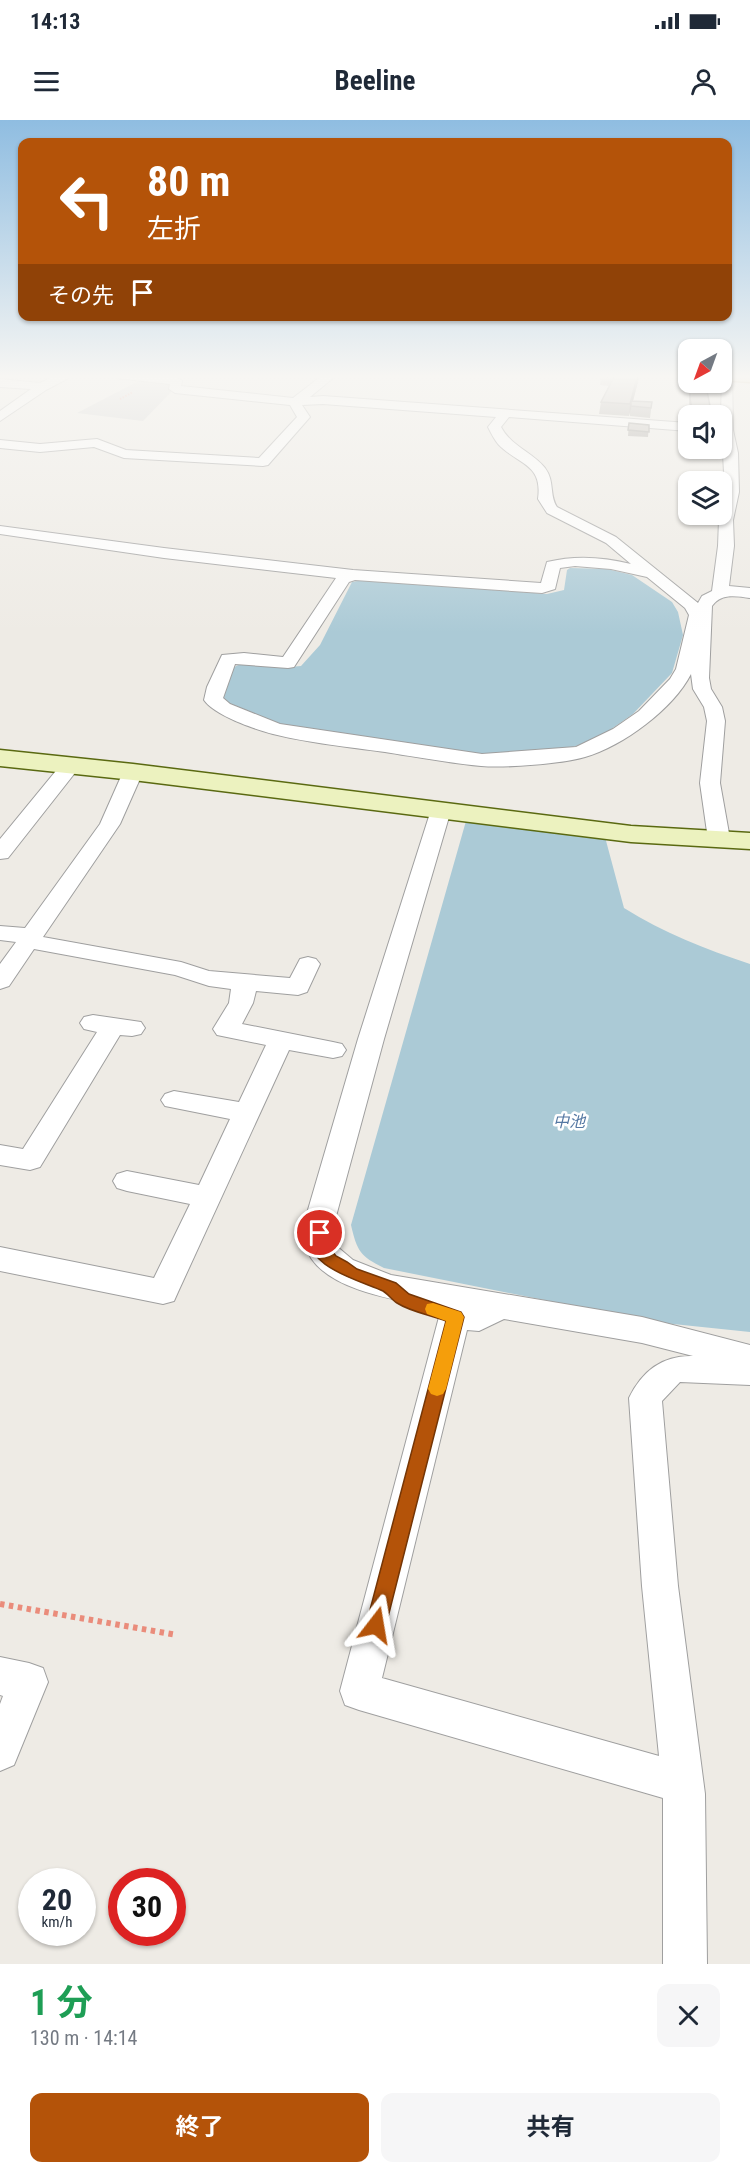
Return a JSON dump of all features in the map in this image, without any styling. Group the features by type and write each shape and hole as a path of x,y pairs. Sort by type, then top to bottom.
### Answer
{"street":[{"path":"229,460 263,462 265,460"},
{"path":"353,575 343,579 288,663 244,658 228,659 213,700 223,708 276,729 482,760 557,756 581,752 620,733 646,715 678,682 685,669 698,615 691,605 611,540 552,510 545,499 548,489 539,465 532,460"},
{"path":"719,839 710,783 716,721 712,707 702,689 700,678 704,606 708,598 720,593 726,546 726,520 732,492 731,460"},
{"path":"0,530 164,553 353,575 542,588 549,586 553,565 566,561 624,566 651,574"},
{"path":"720,590 750,593"},
{"path":"0,758 133,772 631,834 750,841"},
{"path":"0,853 71,765"},
{"path":"0,981 110,824 133,772"},
{"path":"441,810 371,1039 320,1220 320,1247 330,1260 351,1273 390,1287 642,1330 750,1358"},
{"path":"0,933 181,969 194,975 245,982 298,987 308,964"},
{"path":"245,982 241,1003 226,1029 333,1050"},
{"path":"0,1155 30,1160 112,1026"},
{"path":"0,1259 163,1292 281,1040"},
{"path":"174,1100 247,1113"},
{"path":"127,1181 207,1197"},
{"path":"390,1287 403,1299 455,1317 479,1318 504,1307"},
{"path":"455,1317 359,1691 683,1783"},
{"path":"685,1964 683,1783 660,1586 645,1398 665,1374 679,1369 750,1372"},
{"path":"0,1676 29,1682 0,1750"}],"path":[{"path":"0,1604 177,1635"}],"water":[{"path":"570,568 607,569 632,575 672,602 678,612 683,635 672,673 633,714 600,737 573,747 509,755 472,754 263,722 217,698 224,680 232,669 241,664 250,662 286,667 301,666 320,645 352,582 363,580 547,594 564,590 567,570"},
{"name":"中池","path":"466,821 605,837 624,908 685,940 750,964 750,1332 654,1322 384,1268 365,1256 358,1247 351,1225"}],"slow traffic":[{"path":"433,1309 455,1317 437,1389"}],"route":[{"path":"320,1233 320,1247 330,1260 341,1267 390,1287 403,1299 455,1317 376,1625"}]}
